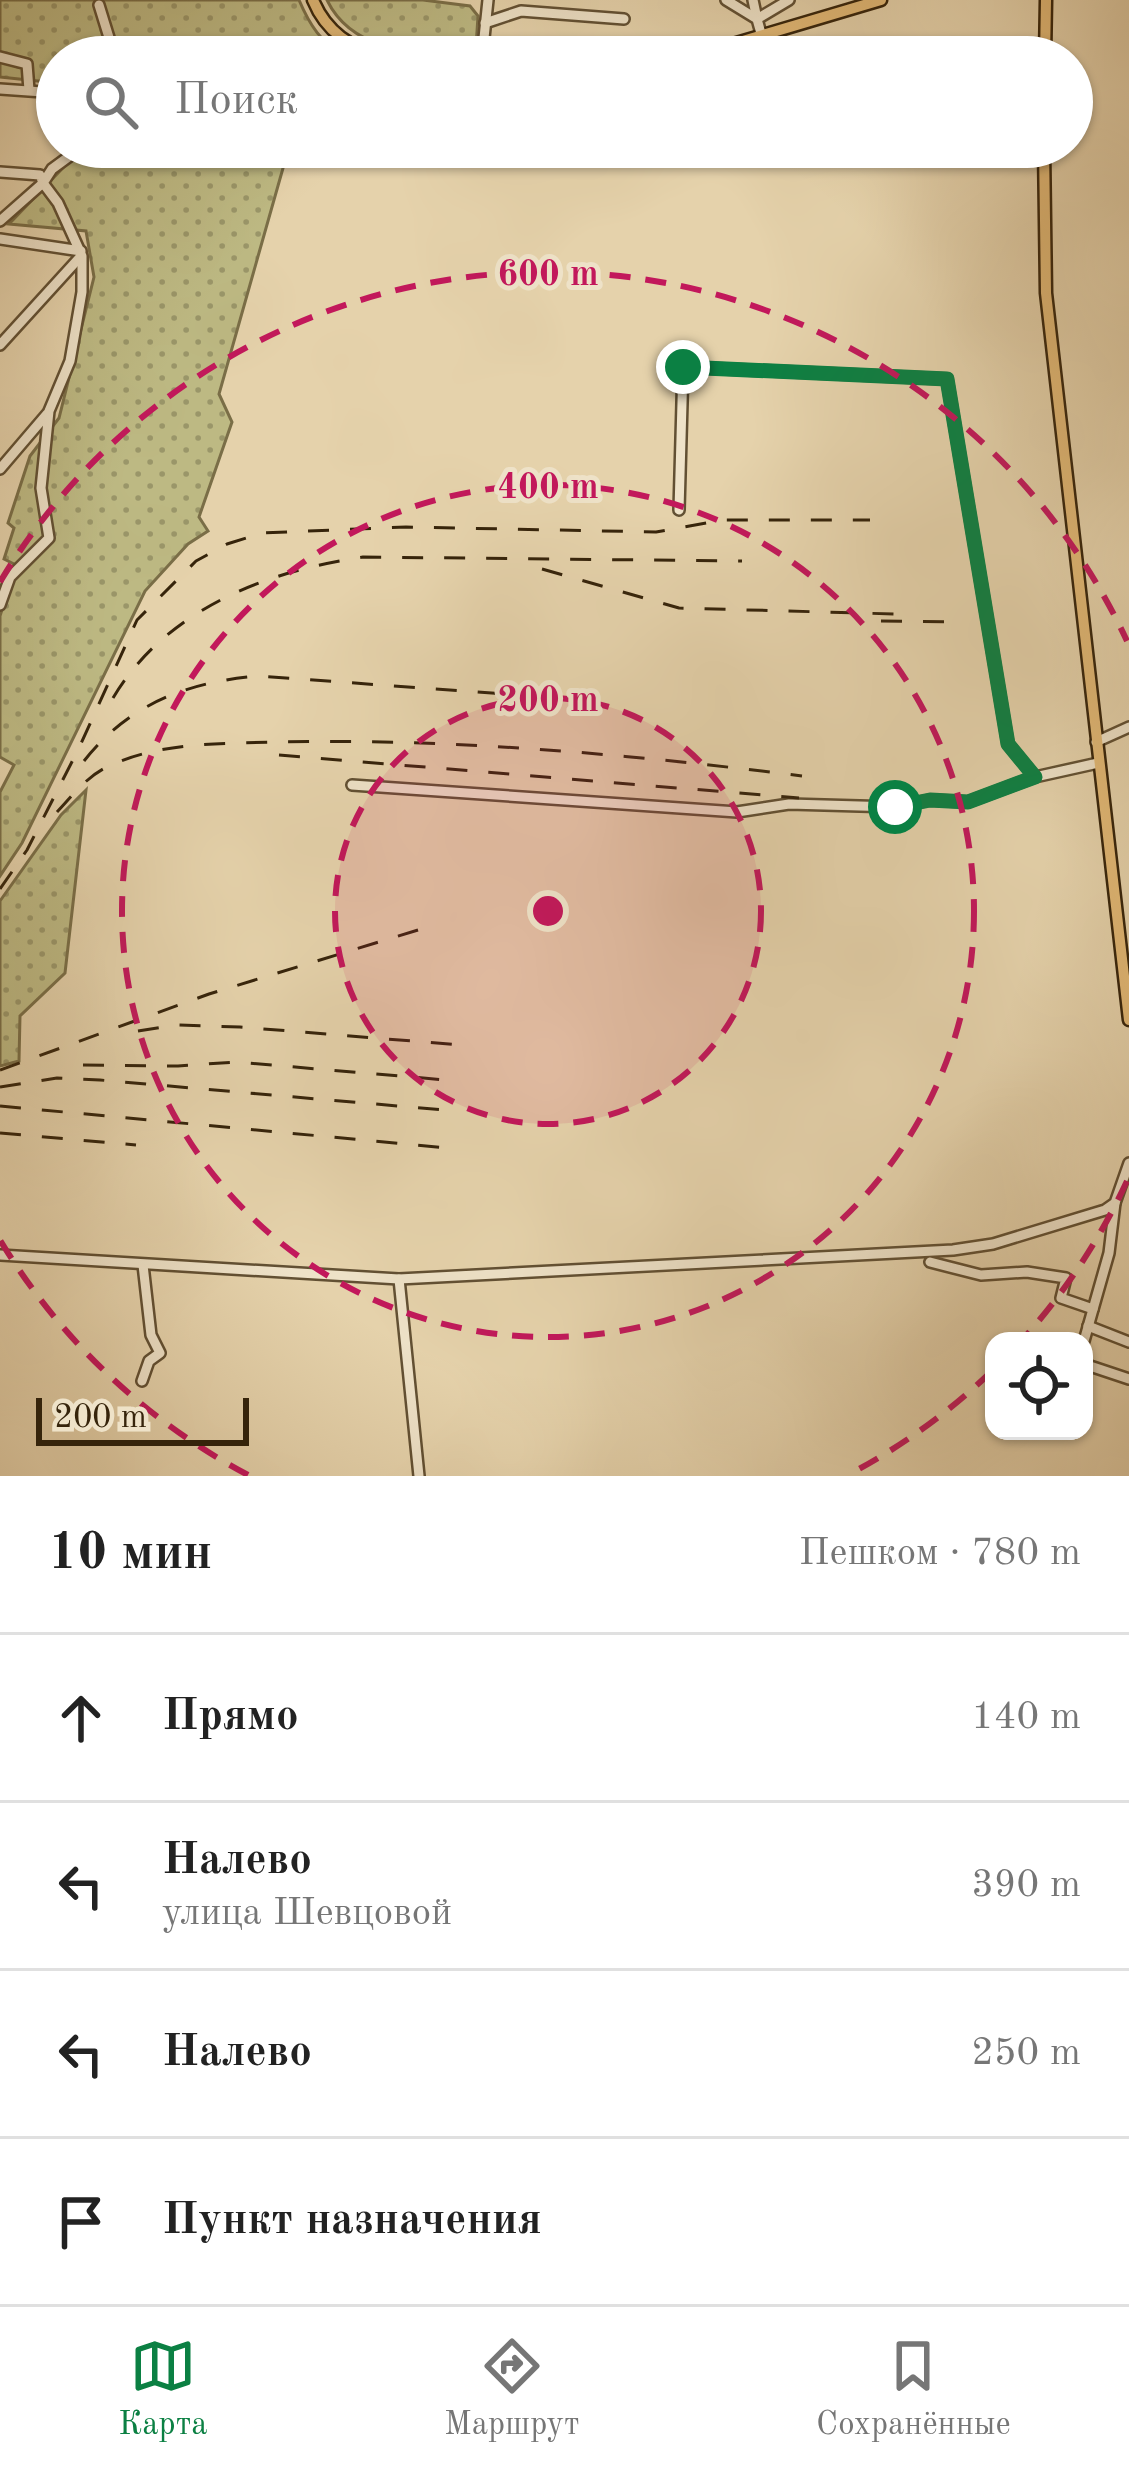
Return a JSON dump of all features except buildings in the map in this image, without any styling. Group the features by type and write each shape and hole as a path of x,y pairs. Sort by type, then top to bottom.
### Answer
{"main road":[{"path":"313,0 327,26 339,36"},
{"path":"765,36 881,0"},
{"path":"1046,0 1046,36"},
{"path":"1044,168 1046,293 1129,1020"}],"street":[{"path":"484,36 488,0"},
{"path":"726,0 757,20"},
{"path":"754,0 762,36"},
{"path":"757,20 789,0"},
{"path":"99,5 109,36"},
{"path":"485,23 521,11 624,19"},
{"path":"0,57 27,64 29,90"},
{"path":"0,88 36,91"},
{"path":"0,221 53,168"},
{"path":"0,172 40,175 81,254 82,292 70,361 50,411 41,488 49,538 10,577 0,605"},
{"path":"0,239 81,254"},
{"path":"0,345 81,254"},
{"path":"679,510 683,367 947,379 1008,744 1035,777"},
{"path":"0,469 50,411"},
{"path":"1096,742 1129,727"},
{"path":"352,785 737,812 789,804 895,807 930,800 968,802 1035,777 1098,763"},
{"path":"1086,1332 1108,1253 1115,1203 1129,1162"},
{"path":"0,1255 399,1279 953,1250 993,1244 1115,1203"},
{"path":"930,1262 981,1275 1027,1272 1066,1278 1061,1298 1093,1309"},
{"path":"142,1265 151,1335 160,1353 149,1361 142,1381"},
{"path":"399,1279 419,1476"},
{"path":"1088,1326 1129,1342"},
{"path":"1093,1367 1129,1379"}],"shaded area":[{"path":"0,0 299,0 320,36 36,36 36,81 0,77"},
{"path":"327,0 423,0 470,6 478,16 477,36 362,36 339,18"},
{"path":"63,168 283,168 219,394 232,422 199,517 208,531 188,544 145,591 22,843 0,876 0,792 14,765 0,757 0,616 16,565 4,559 14,528 8,523 30,456 59,418 94,277 86,231 9,224"},
{"path":"86,790 65,973 20,1016 19,1061 0,1066 0,901 61,815"}],"railway":[{"path":"0,889 27,850 79,748 137,620 196,561 227,544 262,533 406,527 656,532 723,520 870,520"},
{"path":"113,698 135,667 190,618 256,584 327,563 363,557 742,561"},
{"path":"542,569 679,608 895,614"},
{"path":"881,621 959,622"},
{"path":"84,761 120,725 161,699 232,679 258,676 532,696"},
{"path":"57,812 84,783 123,760 209,744 472,745 802,776"},
{"path":"279,755 799,798"},
{"path":"0,1070 209,994 431,926"},
{"path":"138,1031 176,1025 240,1027 461,1045"},
{"path":"83,1065 236,1062 458,1081"},
{"path":"0,1087 57,1078 100,1080 455,1111"},
{"path":"0,1106 459,1149"},
{"path":"0,1133 136,1145"}],"route":[{"path":"683,367 947,379 1008,744 1035,777 968,802 930,800 895,807"}]}
